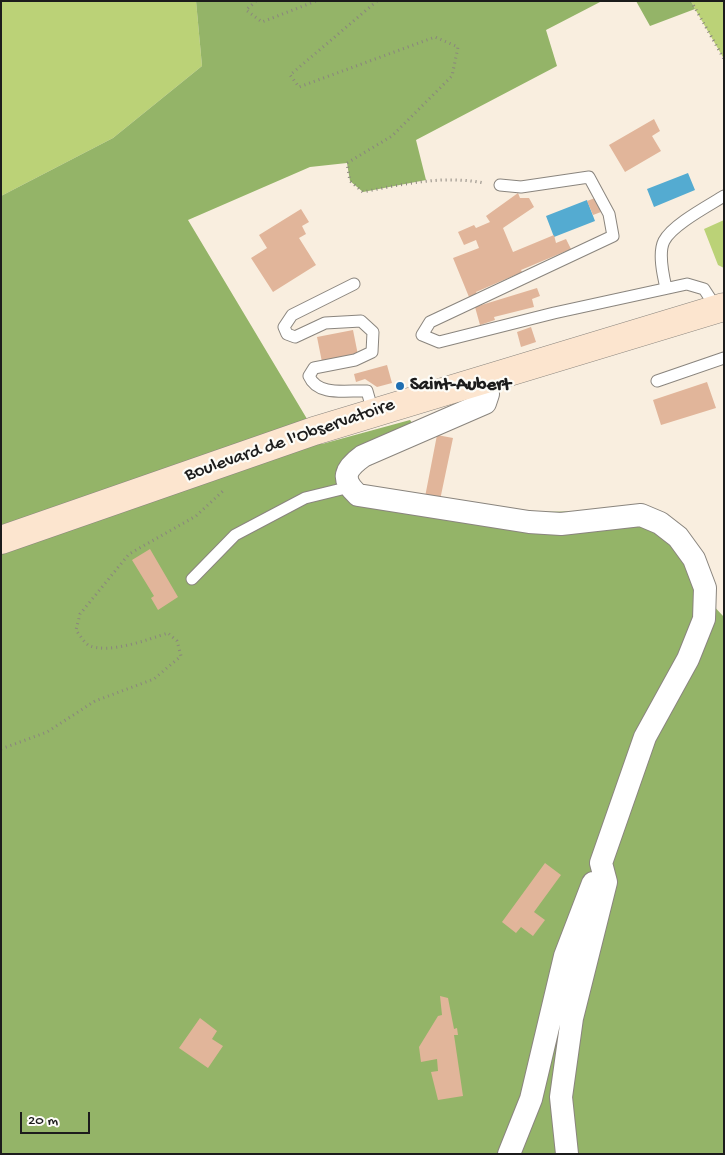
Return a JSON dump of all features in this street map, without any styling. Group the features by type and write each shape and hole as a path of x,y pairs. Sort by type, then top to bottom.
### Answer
{"main road":[{"name":"Boulevard de l'Observatoire","path":"1,540 373,412 720,308"}],"street":[{"path":"484,379 488,394 485,404 363,456 348,469 346,479 350,487 358,494 529,522 560,524 641,516 660,523 678,536 694,559 705,588 704,619 688,659 645,736 601,864 565,956 531,1099 509,1154"},
{"path":"567,1154 562,1096 572,1018 606,882 601,864"}],"lane":[{"path":"500,186 521,187 589,176 609,214 612,236 430,322 422,336 439,342 687,284 704,289 720,308"},
{"path":"666,288 663,275 664,241 675,229 724,196"},
{"path":"354,284 292,315 284,327 287,334 295,337 325,323 361,321 367,326 373,332 372,352 355,360 314,368 308,376 312,384 324,391 367,391 373,412"},
{"path":"657,381 724,358"},
{"path":"192,579 235,535 305,498 350,487"}],"path":[{"path":"256,1 246,10 262,22 316,1"},
{"path":"377,1 290,75 299,87 435,38 458,47 452,76 392,136 347,163 350,181 362,192 426,180 465,179 500,186"},
{"path":"691,1 724,58"},
{"path":"1,749 47,732 95,701 154,679 181,656 177,641 168,633 143,641 105,649 88,644 76,630 80,614 129,554 196,516 234,480 242,456"}],"green space":[{"path":"1,1 196,1 202,66 113,138 1,196"},
{"path":"196,1 602,1 546,30 557,66 416,140 426,180 363,192 350,181 347,163 310,167 188,220 322,444 410,420 416,428 361,454 348,491 483,513 645,510 672,521 709,601 724,617 724,1154 1,1154 1,196 113,138 202,66"},
{"path":"636,1 691,1 695,9 650,26"},
{"path":"691,1 724,1 724,59 695,9"},
{"path":"724,220 724,268 718,265 704,229"}],"water":[{"path":"688,173 695,190 654,207 647,189"},
{"path":"587,200 595,221 554,237 546,216"}],"building":[{"path":"654,119 660,131 652,136 661,151 625,172 609,145"},
{"path":"518,193 520,198 529,198 534,207 503,228 513,252 554,235 556,243 566,239 571,249 521,270 522,272 476,292 477,294 469,297 453,258 479,248 476,240 464,245 458,232 474,225 476,228 490,222 486,216"},
{"path":"595,198 601,212 593,215 587,201"},
{"path":"301,209 309,222 302,226 306,234 299,238 316,265 273,292 251,258 267,248 259,235"},
{"path":"537,288 540,296 532,299 534,307 494,317 495,320 480,325 475,307"},
{"path":"531,327 536,342 521,347 517,332"},
{"path":"353,330 358,355 322,362 317,337"},
{"path":"387,365 392,383 377,387 365,379 356,382 354,374"},
{"path":"707,382 716,408 661,425 653,400"},
{"path":"437,435 453,438 440,500 425,497"},
{"path":"150,549 178,597 158,610 151,598 154,596 132,560"},
{"path":"545,863 561,875 534,912 545,920 533,936 521,927 516,933 502,922"},
{"path":"440,996 448,998 454,1029 457,1028 458,1035 454,1035 463,1096 438,1100 431,1072 438,1071 437,1059 421,1062 419,1047 438,1016 442,1015"},
{"path":"200,1018 217,1031 212,1039 223,1046 208,1068 179,1048"}],"place":[{"name":"Saint-Aubert","path":"400,386"}]}
